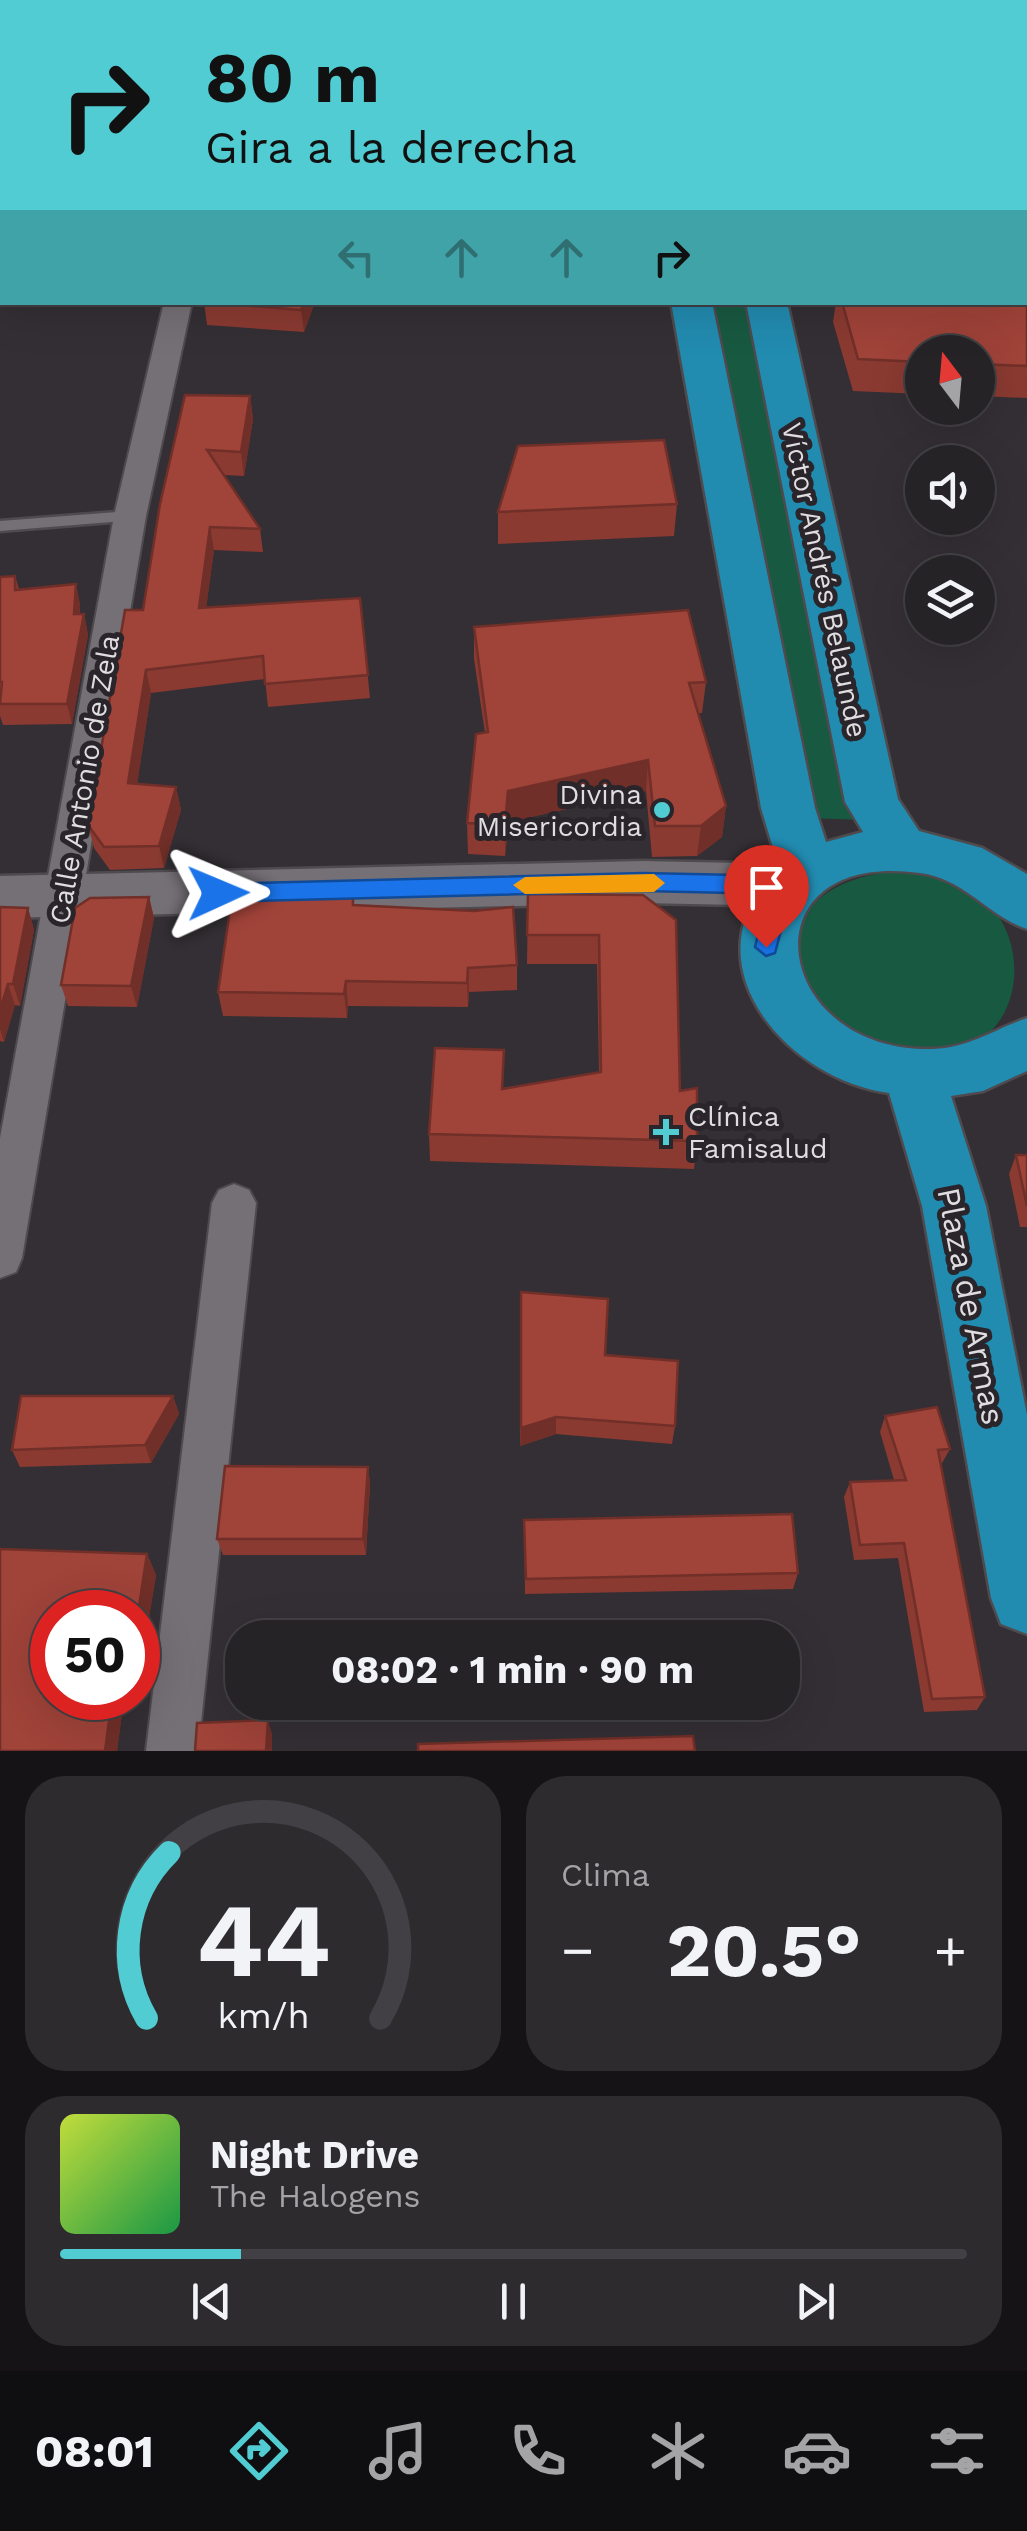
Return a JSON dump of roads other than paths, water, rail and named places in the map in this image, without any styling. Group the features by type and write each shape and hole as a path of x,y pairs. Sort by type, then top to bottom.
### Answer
{"highway":[{"path":"692,305 801,879"},
{"name":"Víctor Andrés Belaunde","path":"767,305 872,802 902,849"},
{"path":"1022,895 980,870 942,855 902,849 868,851 801,879 774,914 766,947 774,982 794,1016 826,1045 868,1066 914,1076 964,1074 1007,1059 1027,1042"},
{"name":"Plaza de Armas","path":"914,1076 954,1206 1027,1598"}],"main road":[{"path":"0,897 801,879"}],"street":[{"name":"Calle Antonio de Zela","path":"0,1258 130,516 177,305"},
{"path":"172,1751 234,1203"}],"lane":[{"path":"0,526 130,516"}],"place":[{"name":"Divina Misericordia","path":"662,810"},
{"name":"Clínica Famisalud","path":"666,1132"}]}
